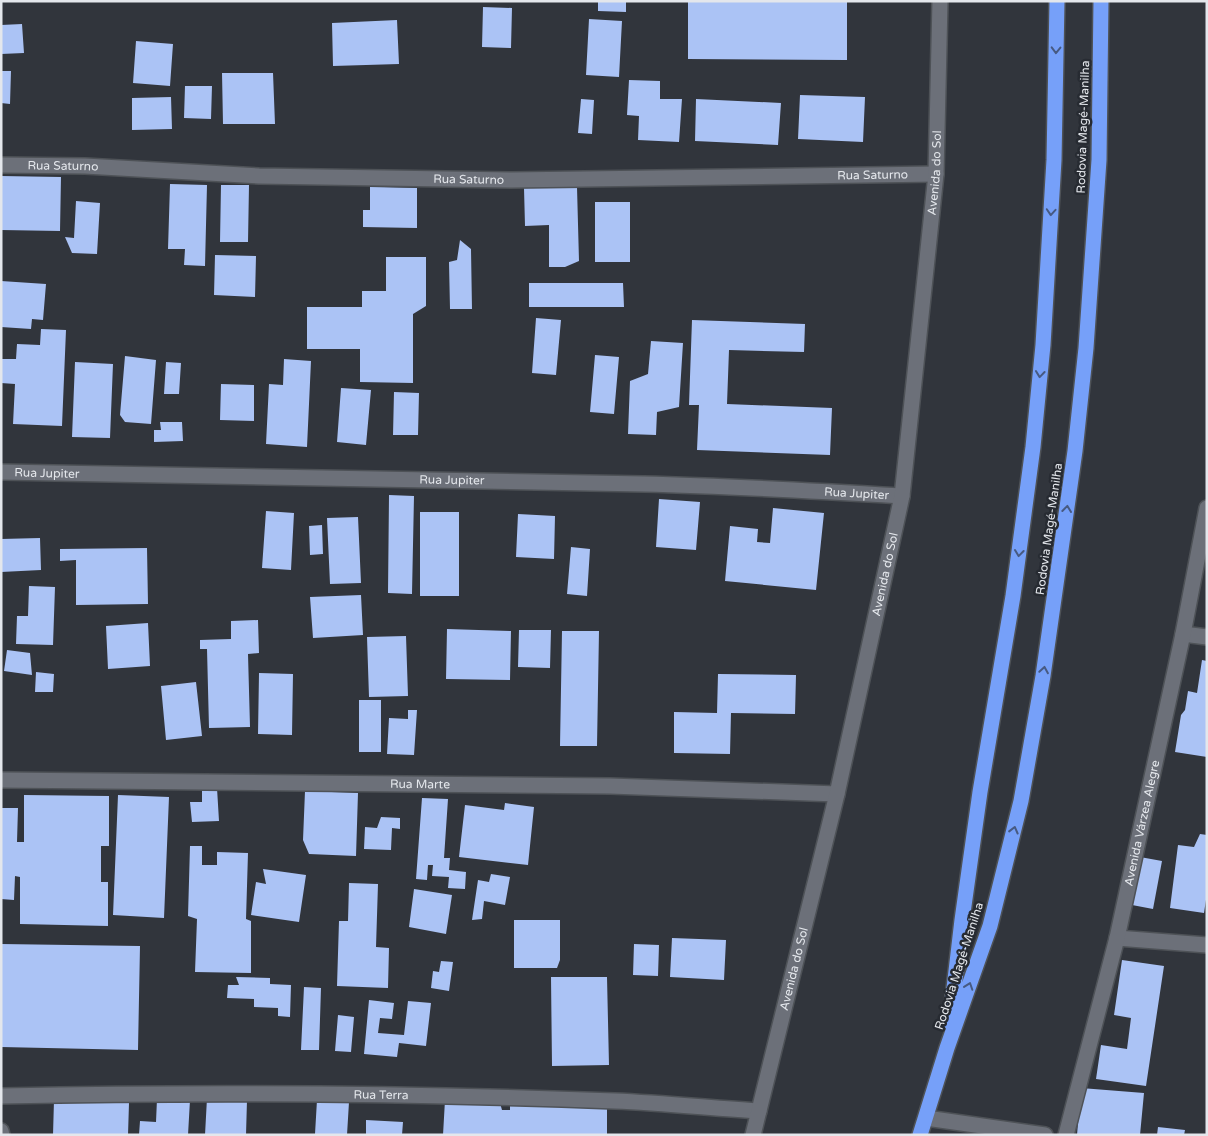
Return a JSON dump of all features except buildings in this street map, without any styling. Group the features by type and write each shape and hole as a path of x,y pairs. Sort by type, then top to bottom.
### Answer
{"highway":[{"name":"Rodovia Magé-Manilha","path":"947,1048 976,821 1012,606 1033,447 1054,160 1056,1"},
{"name":"Rodovia Magé-Manilha","path":"920,1135 947,1048 990,926 1021,801 1055,601 1086,348 1099,160 1101,1"}],"street":[{"name":"Avenida do Sol","path":"754,1135 837,794 902,496 936,174 940,1"},
{"name":"Rua Saturno","path":"1,165 85,166 259,176 512,180 936,174"},
{"name":"Rua Jupiter","path":"1,472 643,484 748,487 902,496"},
{"name":"Avenida Várzea Alegre","path":"1066,1135 1117,938 1183,634 1207,508"},
{"path":"1183,634 1207,637"},
{"name":"Rua Marte","path":"1,780 610,786 837,794"},
{"path":"1117,938 1207,945"},
{"name":"Rua Terra","path":"1,1096 178,1093 450,1096 617,1101 759,1111"},
{"path":"926,1118 1045,1135"}]}
